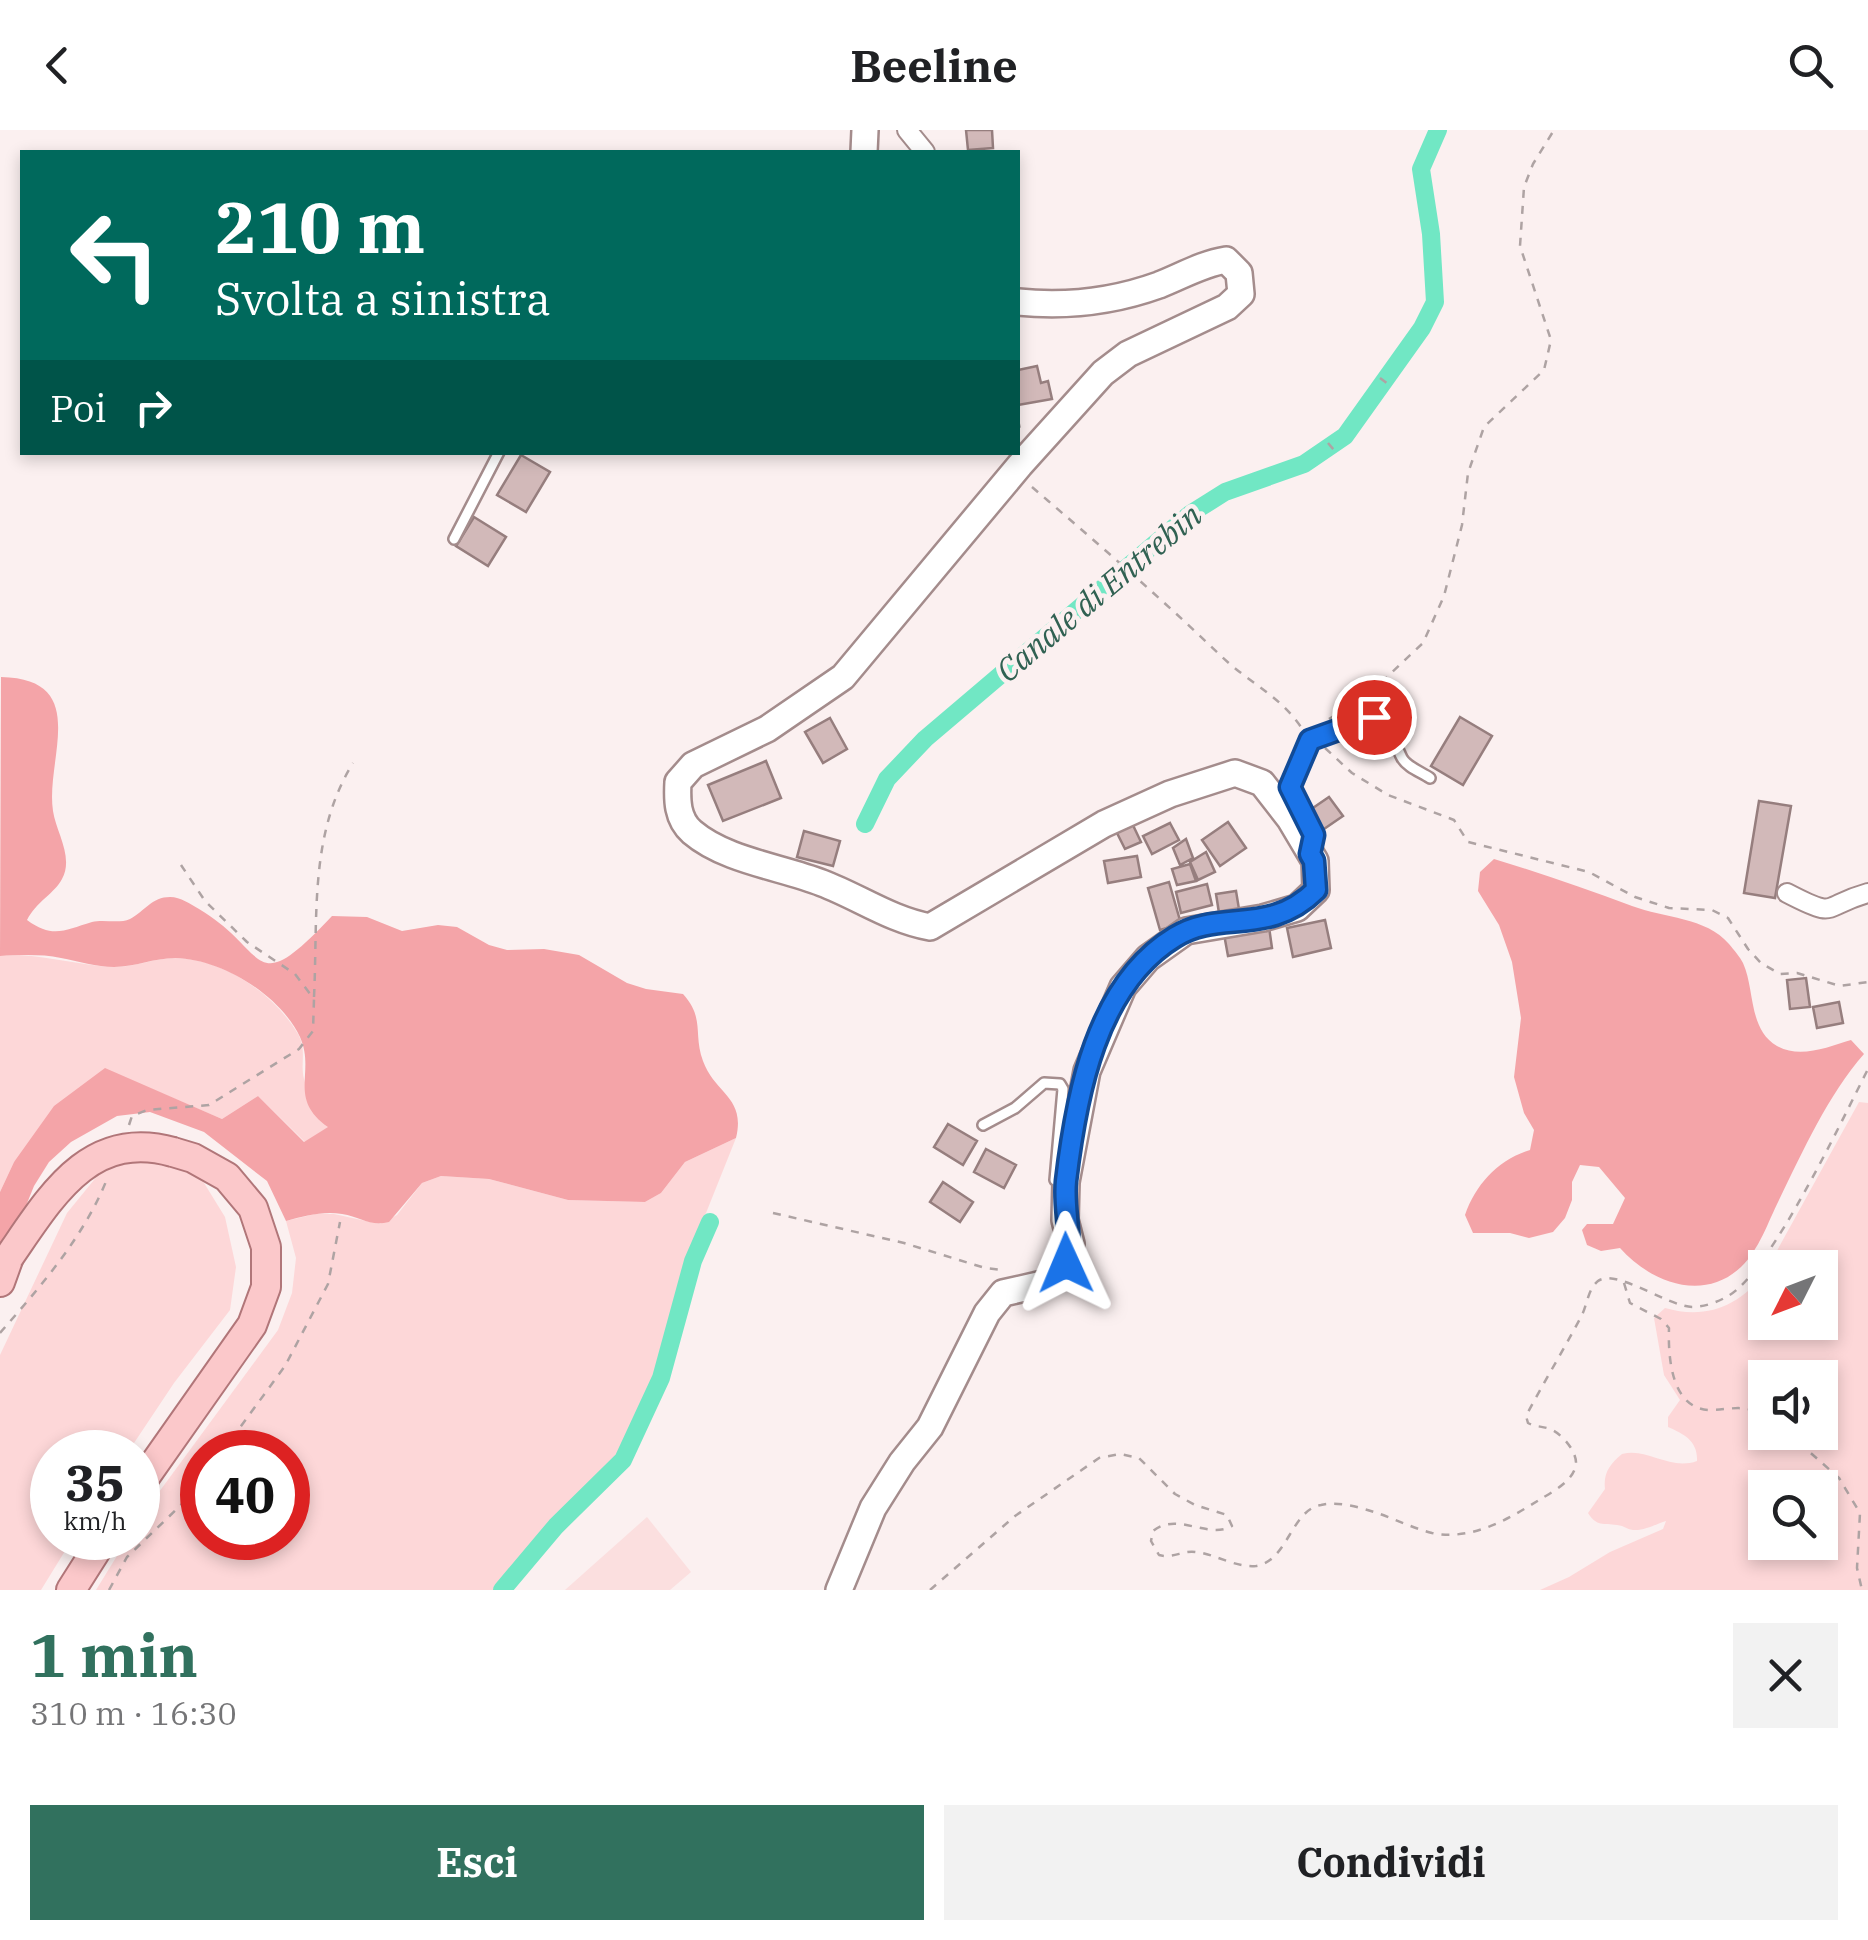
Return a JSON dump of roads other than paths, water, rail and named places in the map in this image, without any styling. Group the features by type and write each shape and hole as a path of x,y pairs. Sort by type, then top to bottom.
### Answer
{"main road":[{"path":"0,1282 9,1257 56,1189 84,1164 113,1152 153,1146 193,1158 227,1177 253,1208 266,1247 266,1287 252,1326 160,1456"},
{"path":"71,1590 90,1560"}],"street":[{"path":"907,130 923,150"},
{"path":"840,1590 873,1508 930,1427 987,1313 1003,1293 1048,1283 1066,1263 1071,1244 1064,1220 1066,1182 1087,1071 1123,988 1148,958 1186,930 1263,918 1298,908 1316,890 1314,861 1290,819 1262,783 1234,773 1170,794 1104,824 930,927 907,923 821,882 740,858 690,831 677,808 678,782 693,765 767,729 843,677 1020,465 1103,373 1128,354 1228,307 1242,294 1239,273 1226,260 1206,263 1128,295 1091,303 1053,306 1020,302"},
{"path":"1310,740 1290,787 1314,835 1310,854"},
{"path":"1787,894 1828,910 1868,893"}],"lane":[{"path":"454,539 497,455"},
{"path":"1310,740 1374,717 1385,722 1393,734 1403,762 1430,778"},
{"path":"984,1125 1015,1108 1044,1083 1060,1084 1053,1198 1055,1220 1068,1232"}],"waterway":[{"name":"Canale di Entrebin","path":"865,824 887,779 925,739 1190,514 1225,492 1304,464 1345,436 1422,328 1435,302 1431,234 1421,169 1438,130"},
{"name":"Canale di Entrebin","path":"502,1590 556,1526 623,1460 661,1378 693,1261 710,1222"}]}
